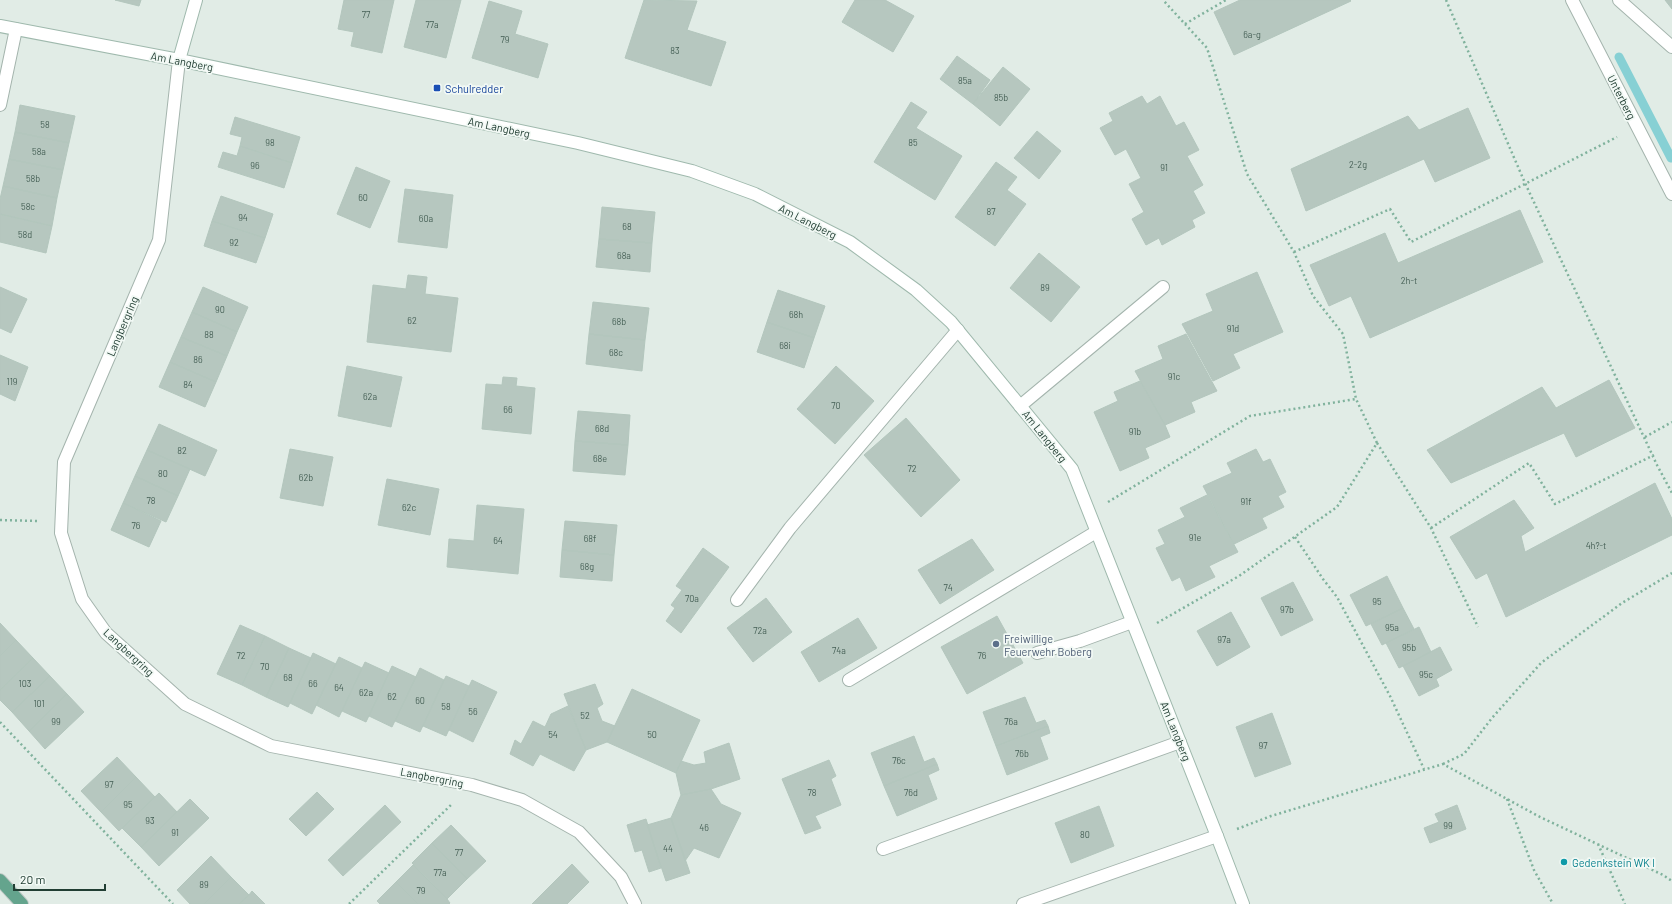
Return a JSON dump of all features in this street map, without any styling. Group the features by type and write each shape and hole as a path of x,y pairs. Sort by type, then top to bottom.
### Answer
{"main road":[{"path":"0,880 22,904"}],"street":[{"path":"180,60 196,0"},
{"name":"Unterberg","path":"1572,0 1672,194"},
{"path":"1619,0 1672,47"},
{"name":"Am Langberg","path":"0,26 180,60 578,143 692,171 755,194 850,242 916,290 951,322 1072,469 1218,836 1243,904"},
{"path":"0,105 16,29"},
{"name":"Langbergring","path":"180,60 159,240 64,462 61,534 82,600 106,633 185,704 271,746 472,785 522,800 579,832 621,877 635,904"},
{"path":"1020,406 1163,287"},
{"path":"737,600 790,528 958,330"},
{"path":"849,680 1096,532"},
{"path":"1038,653 1080,641 1132,622"},
{"path":"883,849 1180,742"},
{"path":"1022,904 1218,836"}],"path":[{"path":"1163,0 1207,48 1248,174 1294,252 1314,296 1343,334 1356,399 1377,444 1431,528 1478,627"},
{"path":"1185,24 1226,0"},
{"path":"1446,0 1525,183 1672,493"},
{"path":"1294,252 1390,209 1411,242 1637,127"},
{"path":"1089,513 1250,416 1356,399"},
{"path":"1645,437 1672,422"},
{"path":"1137,634 1239,576 1337,507 1377,444"},
{"path":"1431,528 1529,463 1555,504 1654,455"},
{"path":"0,520 62,521"},
{"path":"1295,537 1322,579 1338,597 1390,696 1424,769"},
{"path":"1218,836 1271,816 1443,764 1464,754 1492,718 1542,663 1622,603 1672,573"},
{"path":"0,722 173,904"},
{"path":"1443,764 1540,817 1663,875 1672,881"},
{"path":"349,904 472,785"},
{"path":"1506,799 1534,870 1553,904"},
{"path":"1597,844 1625,904"}],"building":[{"path":"115,0 141,0 139,6"},
{"path":"344,0 394,0 382,53 351,46 354,32 338,29"},
{"path":"416,0 461,0 446,58 404,47"},
{"path":"644,0 697,1 687,30 726,42 711,86 625,58"},
{"path":"855,0 885,0 914,16 893,52 842,22"},
{"path":"1240,0 1351,1 1234,55 1214,12"},
{"path":"1665,0 1672,0 1672,9"},
{"path":"489,1 522,11 515,34 548,44 538,78 472,58"},
{"path":"957,56 990,80 973,104 940,79"},
{"path":"1003,67 1030,89 1000,126 973,104"},
{"path":"1142,96 1147,104 1160,96 1176,126 1184,122 1199,150 1187,156 1203,185 1193,191 1205,213 1192,220 1195,227 1162,245 1159,238 1146,245 1132,219 1144,212 1129,184 1141,178 1126,149 1115,155 1100,128 1113,121 1109,113"},
{"path":"911,102 927,112 916,128 962,156 935,200 874,162"},
{"path":"20,105 75,116 69,143 15,132"},
{"path":"1468,108 1490,158 1435,182 1424,159 1306,211 1291,169 1408,116 1419,130"},
{"path":"235,117 300,137 292,163 240,146 242,137 230,134"},
{"path":"1037,131 1061,151 1039,179 1014,158"},
{"path":"15,132 69,143 63,170 9,159"},
{"path":"240,146 292,163 284,188 218,167 223,152 237,156"},
{"path":"9,159 63,170 57,198 3,186"},
{"path":"996,162 1017,177 1007,190 1026,204 995,246 955,217"},
{"path":"356,167 390,181 370,228 337,214"},
{"path":"3,186 57,198 52,226 0,214 0,199"},
{"path":"405,189 453,195 447,248 398,242"},
{"path":"221,196 273,214 265,238 212,221"},
{"path":"602,207 655,212 652,243 599,239"},
{"path":"1520,210 1543,262 1370,338 1351,296 1329,306 1310,265 1385,233 1398,263"},
{"path":"0,214 52,226 46,253 0,242"},
{"path":"212,221 265,238 256,263 204,246"},
{"path":"599,239 652,243 650,272 596,267"},
{"path":"1039,253 1080,287 1051,322 1010,288"},
{"path":"1257,272 1283,332 1233,354 1240,368 1213,381 1182,324 1213,311 1206,294"},
{"path":"408,275 427,277 425,294 458,298 451,352 367,342 373,285 406,289"},
{"path":"0,287 27,299 11,333 0,328"},
{"path":"203,287 248,307 237,332 192,312"},
{"path":"778,290 825,306 814,338 767,322"},
{"path":"593,302 649,308 645,340 589,334"},
{"path":"192,312 237,332 227,356 181,337"},
{"path":"767,322 814,338 804,368 757,352"},
{"path":"589,334 645,340 642,371 586,364"},
{"path":"1186,334 1217,391 1191,402 1195,412 1165,425 1135,371 1163,359 1158,346"},
{"path":"181,337 227,356 216,382 170,362"},
{"path":"0,355 28,367 15,401 0,394"},
{"path":"170,362 216,382 205,407 159,387"},
{"path":"347,366 402,377 391,427 338,416"},
{"path":"836,366 874,401 835,444 797,409"},
{"path":"503,377 517,378 516,386 535,388 531,434 482,429 486,384 502,385"},
{"path":"1609,380 1635,428 1576,457 1564,433 1451,483 1427,450 1542,387 1556,408"},
{"path":"1140,381 1165,425 1170,437 1145,448 1149,458 1120,471 1094,412 1118,401 1114,392"},
{"path":"578,411 630,415 628,445 575,441"},
{"path":"906,418 960,480 921,517 864,455"},
{"path":"159,424 217,450 205,476 147,450"},
{"path":"575,441 628,445 625,475 573,471"},
{"path":"290,449 333,457 323,506 280,498"},
{"path":"1256,449 1263,462 1270,459 1286,492 1278,496 1284,507 1262,518 1267,528 1234,544 1203,486 1232,473 1227,463"},
{"path":"147,450 190,469 178,496 135,476"},
{"path":"135,476 178,496 166,522 123,503"},
{"path":"387,479 439,489 430,535 378,525"},
{"path":"1655,483 1672,519 1672,535 1506,617 1487,573 1476,579 1450,537 1514,500 1534,528 1521,536 1525,552"},
{"path":"1207,495 1238,552 1209,566 1215,577 1186,591 1180,577 1172,581 1156,548 1165,544 1158,530 1185,517 1180,508"},
{"path":"123,503 161,521 149,547 111,530"},
{"path":"477,505 524,509 518,574 447,567 449,539 474,541"},
{"path":"565,521 617,525 614,555 562,550"},
{"path":"972,539 994,570 940,604 918,570"},
{"path":"703,548 729,567 681,633 666,621 675,608 671,605 682,590 676,586"},
{"path":"562,550 614,555 612,581 560,577"},
{"path":"1387,576 1403,608 1366,626 1350,595"},
{"path":"1293,582 1313,620 1281,636 1261,598"},
{"path":"766,598 792,632 753,662 727,628"},
{"path":"1403,608 1414,629 1382,645 1371,624"},
{"path":"1231,612 1250,647 1217,666 1197,631"},
{"path":"997,616 1023,663 967,694 941,647"},
{"path":"858,618 877,648 819,682 801,652"},
{"path":"0,623 16,640 0,656"},
{"path":"240,625 265,636 242,685 217,674"},
{"path":"1419,627 1431,652 1399,668 1386,643"},
{"path":"265,636 289,648 266,697 242,685"},
{"path":"16,640 33,658 0,690 0,656"},
{"path":"1440,647 1452,670 1436,679 1439,686 1419,696 1403,666"},
{"path":"289,648 311,658 288,707 266,697"},
{"path":"313,653 336,664 312,714 290,703"},
{"path":"339,657 362,668 339,717 316,705"},
{"path":"33,658 50,676 12,712 0,700 0,690"},
{"path":"365,662 389,673 366,722 342,711"},
{"path":"392,666 416,677 392,727 369,716"},
{"path":"420,668 444,680 420,732 395,721"},
{"path":"50,676 67,694 29,731 12,712"},
{"path":"446,676 469,686 446,736 423,726"},
{"path":"472,680 497,692 473,742 449,730"},
{"path":"595,684 603,704 597,708 602,721 615,726 607,742 586,750 564,694"},
{"path":"632,689 700,720 676,773 607,742"},
{"path":"67,694 84,712 45,749 29,731"},
{"path":"1025,697 1036,723 1045,720 1048,726 996,746 983,712"},
{"path":"568,706 586,750 574,771 540,754 533,766 510,754 515,740 521,744 533,721 545,727 551,714"},
{"path":"1272,713 1291,764 1255,777 1236,727"},
{"path":"1048,726 1050,733 1040,737 1048,759 1007,775 996,746"},
{"path":"914,736 924,762 934,758 937,764 884,786 871,753"},
{"path":"729,743 740,779 711,789 681,795 676,773 681,761 694,765 706,763 704,752"},
{"path":"117,757 136,777 101,812 81,791"},
{"path":"829,760 836,776 831,779 841,805 815,816 821,828 805,834 782,779"},
{"path":"937,764 939,770 928,775 937,799 897,816 884,786"},
{"path":"136,777 155,797 119,831 101,812"},
{"path":"711,789 721,804 741,813 719,858 694,848 685,861 671,818 681,795"},
{"path":"317,792 334,809 306,836 289,819"},
{"path":"159,793 177,812 141,847 122,828"},
{"path":"190,799 209,818 159,866 141,847"},
{"path":"385,805 401,822 343,876 328,860"},
{"path":"1457,805 1466,829 1430,843 1424,828 1439,822 1435,814"},
{"path":"1099,806 1114,846 1071,863 1055,823"},
{"path":"671,818 690,873 666,881 647,825"},
{"path":"646,819 661,868 649,872 642,850 635,852 627,825"},
{"path":"451,825 486,861 467,879 432,843"},
{"path":"432,843 467,879 447,899 412,863"},
{"path":"211,856 231,877 204,904 190,904 177,890"},
{"path":"572,864 589,882 567,904 532,904"},
{"path":"413,865 447,899 450,903 449,904 418,904 396,882"},
{"path":"231,877 249,895 239,904 204,904"},
{"path":"396,882 418,904 380,904 377,901"},
{"path":"252,891 265,904 239,904 249,895"}],"waterway":[{"path":"1619,57 1671,158"}],"place":[{"name":"Schulredder","path":"437,88"},
{"name":"Freiwillige Feuerwehr Boberg","path":"996,644"},
{"name":"Gedenkstein WK I","path":"1564,862"}]}
